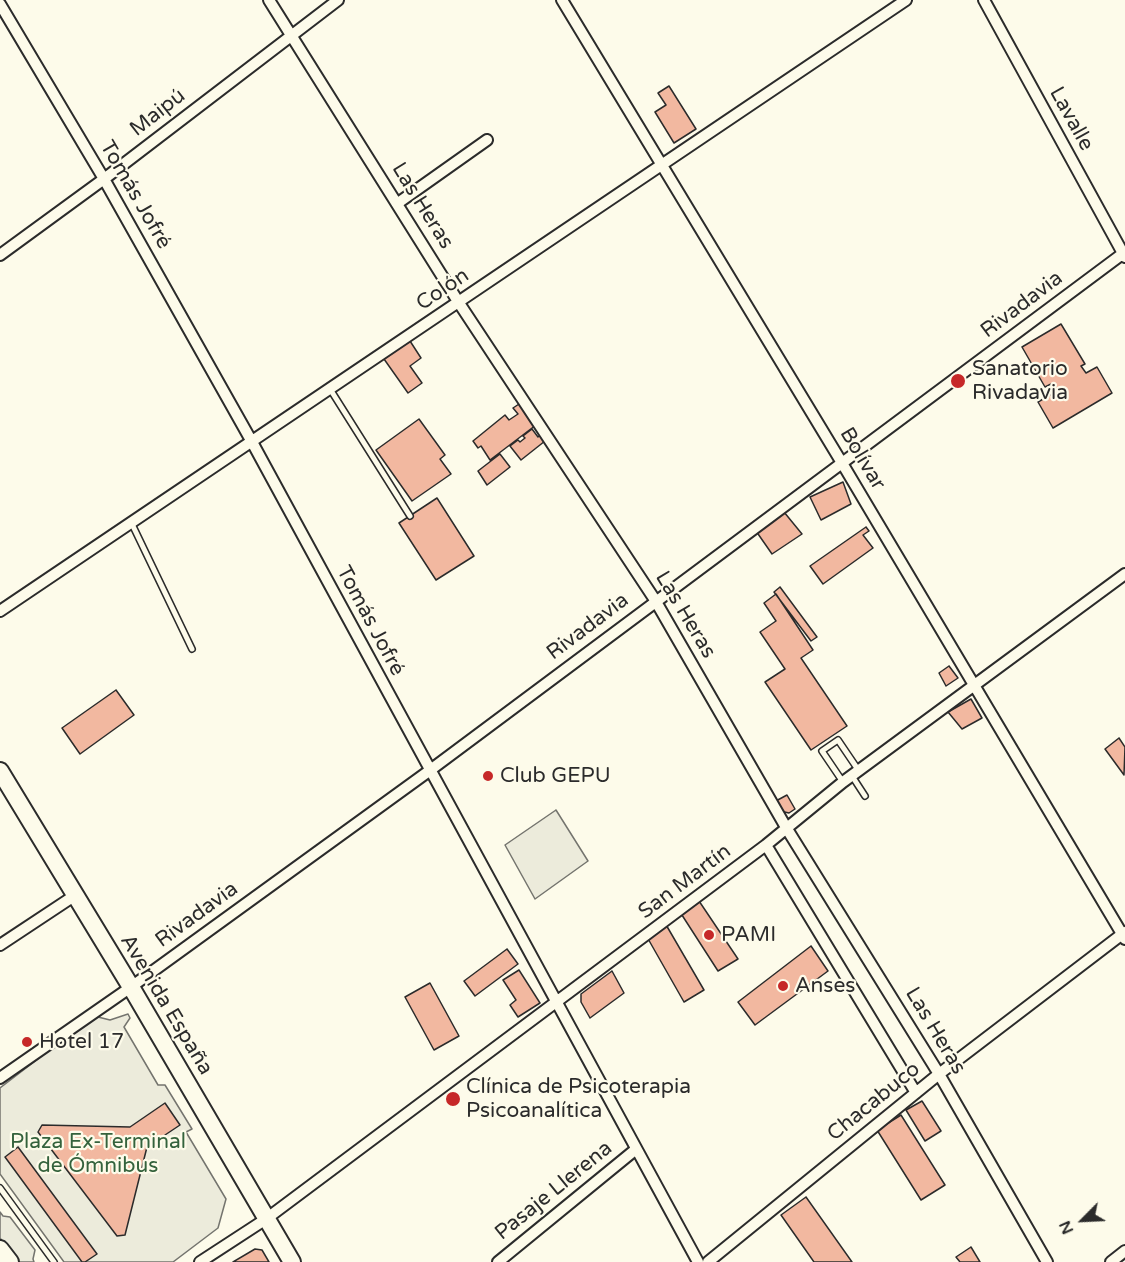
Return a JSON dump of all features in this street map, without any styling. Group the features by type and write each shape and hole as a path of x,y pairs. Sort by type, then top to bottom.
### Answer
{"main road":[{"name":"Avenida España","path":"0,771 292,1262"},
{"path":"0,1249 10,1262"}],"street":[{"name":"Las Heras","path":"269,0 459,303 655,600 787,829 939,1074 1047,1262"},
{"name":"Maipú","path":"0,255 105,179 338,0"},
{"name":"Bolívar","path":"562,0 660,165 843,463 974,687 1124,935"},
{"name":"Colón","path":"0,611 906,0"},
{"name":"Lavalle","path":"984,0 1124,254"},
{"name":"Tomás Jofré","path":"0,4 105,179 252,442 635,1150 698,1262"},
{"path":"398,203 487,140"},
{"name":"Rivadavia","path":"0,1078 429,771 655,600 1124,254"},
{"name":"San Martín","path":"200,1262 266,1219 766,845 852,776 1125,574"},
{"path":"766,845 916,1093"},
{"path":"0,945 74,896"},
{"name":"Chacabuco","path":"708,1262 939,1074 1124,935"},
{"name":"Pasaje Llerena","path":"498,1262 635,1150"},
{"path":"1111,1262 1125,1251"}],"lane":[{"path":"330,389 410,516"},
{"path":"131,522 192,649"},
{"path":"852,776 822,751 838,740 852,776 865,796"},
{"path":"0,1188 54,1262"}],"green space":[{"path":"556,810 588,861 535,899 505,845"},
{"name":"Plaza Ex-Terminal de Ómnibus","path":"128,1014 130,1018 124,1027 158,1085 165,1085 192,1129 186,1132 226,1199 218,1228 173,1262 64,1262 0,1174 0,1088 94,1016 110,1020"},
{"path":"0,1212 3,1216 10,1217 35,1250 34,1262 18,1262 0,1238"}],"building":[{"path":"669,86 696,129 674,143 655,112 666,105 658,93"},
{"path":"1061,324 1085,364 1081,366 1086,373 1097,367 1112,393 1053,428 1038,402 1055,392 1051,384 1045,387 1022,347"},
{"path":"410,341 421,358 410,366 422,383 408,393 384,359"},
{"path":"519,404 522,408 524,406 536,425 490,460 481,446 478,448 473,441 505,415 509,420 518,414 513,408"},
{"path":"419,419 445,455 440,459 451,474 412,501 376,450"},
{"path":"532,429 538,437 541,435 545,441 521,460 510,446 518,440 520,442 525,438 523,436"},
{"path":"500,454 510,467 487,485 478,471"},
{"path":"843,482 851,504 821,520 810,497"},
{"path":"437,498 474,556 436,580 399,523"},
{"path":"784,512 802,534 772,554 756,531"},
{"path":"866,527 869,531 863,535 873,548 823,584 810,566"},
{"path":"780,587 817,637 811,641 774,592"},
{"path":"776,594 813,650 801,658 847,726 811,750 765,682 785,669 760,632 776,621 764,603"},
{"path":"949,666 958,678 946,686 939,673"},
{"path":"116,690 134,715 80,754 62,728"},
{"path":"971,699 982,718 962,729 948,712"},
{"path":"1119,738 1125,747 1124,775 1105,749"},
{"path":"787,795 795,809 789,813 780,811 774,802"},
{"name":"PAMI","path":"697,898 738,959 718,971 680,912"},
{"path":"665,923 704,990 684,1002 647,937"},
{"name":"Anses","path":"811,946 828,971 755,1025 738,1002"},
{"path":"507,949 518,964 475,996 464,981"},
{"path":"519,970 540,1003 518,1017 510,1005 516,1000 503,980"},
{"path":"612,971 624,993 590,1018 581,1002 581,994"},
{"path":"430,983 459,1036 434,1050 405,997"},
{"path":"922,1101 941,1131 925,1141 906,1110"},
{"path":"165,1103 180,1125 147,1147 125,1235 117,1236 38,1132 42,1125 130,1127"},
{"path":"901,1115 945,1185 921,1200 877,1130"},
{"path":"18,1147 97,1254 85,1262 82,1262 5,1157"},
{"path":"806,1197 852,1262 814,1262 781,1215"},
{"path":"971,1247 980,1262 960,1262 956,1257"},
{"path":"255,1249 262,1250 269,1262 233,1262"}],"place":[{"name":"Sanatorio Rivadavia","path":"958,381"},
{"name":"Club GEPU","path":"488,776"},
{"name":"PAMI","path":"709,935"},
{"name":"Anses","path":"783,986"},
{"name":"Hotel 17","path":"27,1042"},
{"name":"Clínica de Psicoterapia Psicoanalítica","path":"453,1099"}]}
